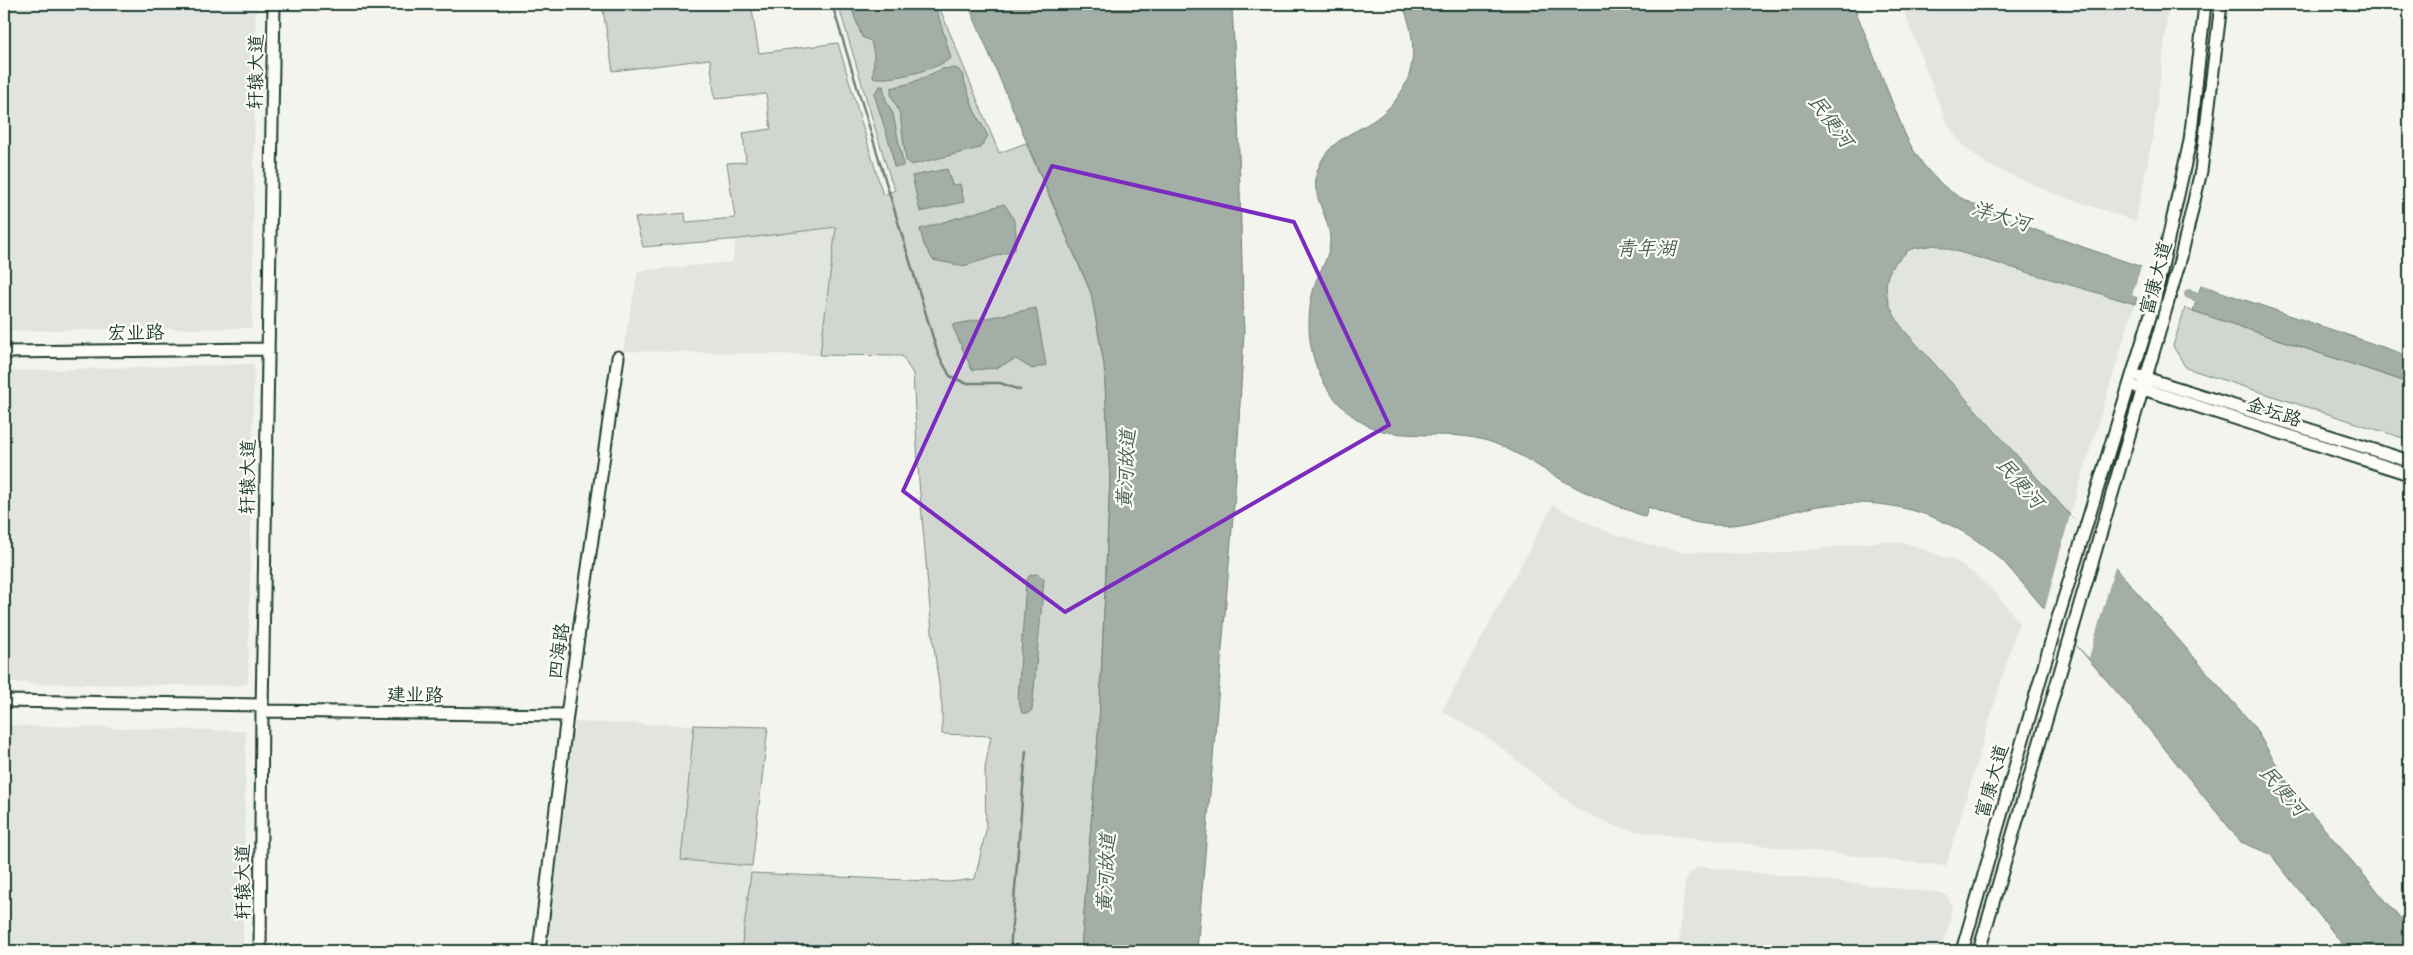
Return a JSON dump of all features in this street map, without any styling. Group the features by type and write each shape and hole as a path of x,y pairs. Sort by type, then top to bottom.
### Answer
{"street":[{"name":"轩辕大道","path":"260,951 262,708 274,4"},
{"name":"富康大道","path":"1962,951 2057,621 2152,307 2190,141 2205,4"},
{"name":"富康大道","path":"1979,951 2178,265 2201,171 2221,4"},
{"name":"宏业路","path":"4,352 268,349"},
{"name":"四海路","path":"539,951 567,715 618,356"},
{"name":"金坛路","path":"2130,379 2409,474"},
{"name":"金坛路","path":"2145,384 2409,461"},
{"path":"2110,445 2125,450"},
{"name":"建业路","path":"4,701 567,715"}],"highlighted area":[{"path":"1052,166 1294,222 1389,425 1065,612 903,491"}],"shaded area":[{"path":"4,4 256,4 252,328 4,331"},
{"path":"602,4 751,4 759,53 838,43 883,195 895,190 838,4 938,4 999,153 1026,143 1091,293 1104,364 1110,479 1099,723 1081,951 741,951 751,873 950,882 975,879 986,830 985,768 991,736 942,734 942,707 932,632 919,482 913,374 902,356 820,355 836,227 740,239 643,247 635,218 685,213 686,222 735,218 727,163 746,162 743,133 771,129 766,94 715,99 710,59 613,71"},
{"path":"1901,4 2169,4 2154,131 2136,221 2055,194 1988,165 1962,145 1946,122"},
{"path":"836,227 820,355 623,351 638,271 732,262 736,239"},
{"path":"1935,245 2135,304 2070,515 1892,315 1887,300 1890,267 1910,249"},
{"path":"2185,308 2409,383 2409,440 2186,368 2173,346"},
{"path":"254,364 248,683 240,686 4,683 4,371"},
{"path":"1553,505 1605,531 1657,547 1685,552 1771,554 1883,541 1906,543 1955,561 1972,572 1997,594 2019,622 1946,866 1638,832 1617,827 1577,809 1494,742 1442,711"},
{"path":"575,722 694,725 681,860 752,866 741,951 546,951"},
{"path":"4,725 246,731 243,951 4,951"},
{"path":"694,725 768,727 752,866 681,860"},
{"path":"1699,866 1941,893 1946,895 1952,906 1950,921 1941,951 1678,951 1685,883 1688,875"}],"water":[{"path":"850,4 935,4 951,58 936,66 913,74 890,78 873,77 874,54 871,41 862,37"},
{"name":"黄河故道","path":"968,4 1227,4 1232,6 1238,118 1244,333 1235,493 1197,951 1081,951 1099,723 1110,479 1104,364 1091,293"},
{"name":"青年湖","path":"1402,4 1853,4 1904,132 1921,162 1938,181 1963,199 2014,222 2145,268 2135,304 1935,245 1908,251 1892,267 1886,285 1889,304 1904,330 2048,490 2253,725 2293,792 2409,928 2409,951 2348,951 2270,854 2241,842 2142,721 2003,561 1980,543 1957,529 1933,517 1908,509 1855,503 1799,510 1749,523 1732,525 1710,525 1689,521 1648,507 1645,517 1583,491 1506,448 1493,443 1451,435 1404,434 1375,429 1346,411 1322,380 1310,344 1310,304 1315,284 1330,246 1329,230 1317,194 1316,175 1324,156 1329,150 1341,140 1384,113 1405,86 1413,55 1412,39"},
{"path":"942,69 958,69 962,74 974,110 988,136 980,148 911,165 906,161 900,114 891,95 891,88 911,83"},
{"path":"880,86 883,86 886,100 893,114 903,166 894,167 891,148 874,94"},
{"path":"947,169 952,185 960,184 964,202 920,212 912,176"},
{"path":"1004,204 1014,220 1015,250 964,266 933,260 924,245 920,229"},
{"path":"2201,285 2409,356 2409,383 2193,311"},
{"path":"1036,308 1046,365 1032,369 1016,359 996,368 972,370 952,325"},
{"path":"1037,574 1044,579 1032,710 1028,713 1022,713 1018,698 1026,581 1030,575"}],"pier":[{"path":"2142,264 2147,268 2139,298 2132,295"},
{"path":"2070,515 2116,563 2089,658 2044,612"}],"waterway":[{"path":"832,4 938,354 950,376 965,383 1000,383 1020,390"},
{"name":"洋大河","path":"2189,294 2209,301"},
{"path":"1010,951 1026,751"}],"water label":[{"name":"民便河","path":"1831,121"},
{"name":"民便河","path":"2020,483"},
{"name":"民便河","path":"2283,791"}]}
